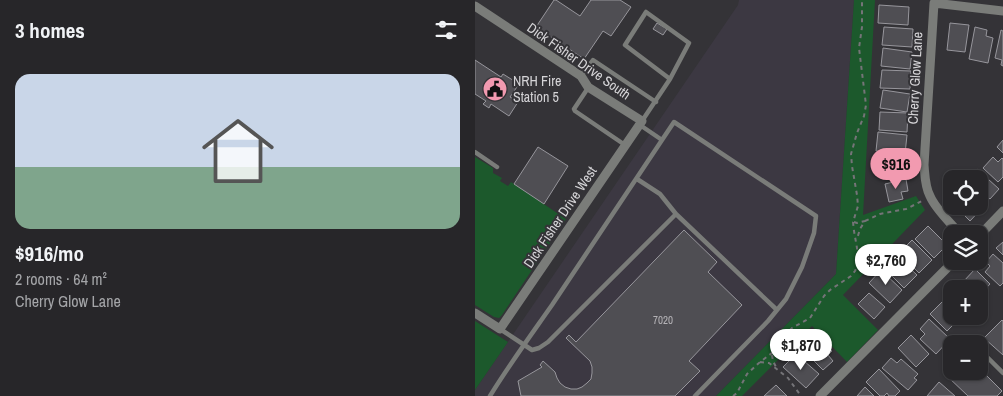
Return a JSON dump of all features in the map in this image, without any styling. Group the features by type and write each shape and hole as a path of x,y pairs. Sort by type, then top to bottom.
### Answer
{"street":[{"name":"Cherry Glow Lane","path":"952,225 937,208 925,182 924,165 933,3 1003,11"},
{"name":"Dick Fisher Drive South","path":"475,6 581,76 589,87 641,123"},
{"name":"Dick Fisher Drive West","path":"500,329 641,123"},
{"path":"988,227 1003,211"},
{"path":"820,396 944,270"},
{"path":"475,313 500,329"}],"lane":[{"path":"662,140 641,123 671,79 689,43 646,12 625,45 671,79"},
{"path":"581,76 593,60 656,102"},
{"path":"589,87 574,109 575,112 625,145"},
{"path":"490,396 674,122 816,216 814,234 802,268 786,299 768,321 695,396"},
{"path":"475,152 497,167"},
{"path":"637,179 660,194 676,214 777,310"},
{"path":"500,329 532,350 539,348 548,342 676,214"},
{"path":"988,358 1003,373"}],"path":[{"path":"733,396 737,393 747,374 772,354 783,337 792,328 810,318 819,302 830,290 851,276 855,271 858,260 853,222 857,206 857,195 851,154 866,105 859,48 862,27 862,0"},
{"path":"853,222 865,221 888,212 897,212 922,201"},
{"path":"856,241 865,221"},
{"path":"772,354 777,369"},
{"path":"760,362 769,364 788,378 801,396"}],"shaded area":[{"path":"739,0 854,0 836,274 716,396 475,396 475,390 738,5"}],"green space":[{"path":"854,0 875,0 863,215 916,196 925,210 843,295 878,330 847,362 812,326 742,396 716,396 836,274"},
{"path":"475,157 493,168 493,173 502,178 500,181 508,186 511,182 566,219 499,318 494,317 475,305"},
{"path":"475,321 508,342 475,390"}],"building":[{"path":"554,0 580,16 591,0 620,0 631,7 611,36 603,31 584,59 536,27"},
{"path":"879,5 909,7 908,25 878,23"},
{"path":"657,23 667,29 663,35 653,29"},
{"path":"950,23 969,25 965,52 947,50"},
{"path":"884,27 913,29 912,47 882,45"},
{"path":"975,27 987,30 986,36 993,38 988,63 969,59"},
{"path":"1001,30 1003,31 1003,66 1001,65 1002,60 995,58"},
{"path":"883,48 912,52 910,69 881,66"},
{"name":"NRH Fire Station 5","path":"475,60 501,77 503,74 519,84 510,97 518,102 509,116 491,104 489,108 483,104 486,101 475,94"},
{"path":"882,70 911,71 910,89 880,88"},
{"path":"883,90 910,94 907,112 880,108"},
{"path":"880,112 908,113 907,132 879,130"},
{"path":"878,132 907,135 905,154 876,151"},
{"path":"1003,140 1003,153 997,147"},
{"path":"538,147 568,166 544,204 514,184"},
{"path":"881,157 904,157 905,175 881,176"},
{"path":"993,157 998,162 1002,158 1003,177 998,182 988,173 988,170 983,168"},
{"path":"906,179 908,191 901,192 903,199 889,202 885,184"},
{"path":"988,179 999,189 990,199 988,197"},
{"path":"964,215 976,215 970,221"},
{"path":"928,226 943,241 943,249 934,258 915,239"},
{"path":"684,230 717,262 708,272 742,305 689,361 700,371 675,396 521,396 518,381 542,367 540,365 543,361 555,372 560,383 565,387 577,389 591,379 592,367 590,361 566,338 569,335 576,342"},
{"path":"912,240 932,260 919,273 899,253"},
{"path":"1003,242 1003,255 996,248"},
{"path":"993,254 1003,263 1003,283 1000,286 985,272 990,266 988,260"},
{"path":"898,257 917,275 904,288 886,270"},
{"path":"881,270 902,290 890,303 869,283"},
{"path":"976,270 986,280 965,280"},
{"path":"869,293 885,307 874,319 858,304"},
{"path":"943,301 943,325 953,325 947,331 930,314"},
{"path":"929,319 946,335 943,335 943,346 936,354 920,339 925,334 920,329"},
{"path":"1003,321 1003,355 988,342 987,335"},
{"path":"911,335 929,354 916,367 898,348"},
{"path":"816,336 832,351 828,355 833,361 823,370 808,355 813,350 808,344"},
{"path":"796,354 819,374 806,388 783,367"},
{"path":"891,358 897,363 901,359 918,374 914,378 917,380 908,390 882,368"},
{"path":"879,369 900,391 895,396 889,396 887,393 884,396 880,396 866,382"},
{"path":"988,377 1002,391 997,396 968,396 951,380 988,380"},
{"path":"939,382 955,396 927,396"},
{"path":"776,385 787,396 764,396"},
{"path":"865,387 874,396 857,396"}],"place":[{"name":"NRH Fire Station 5","path":"495,89"}]}
